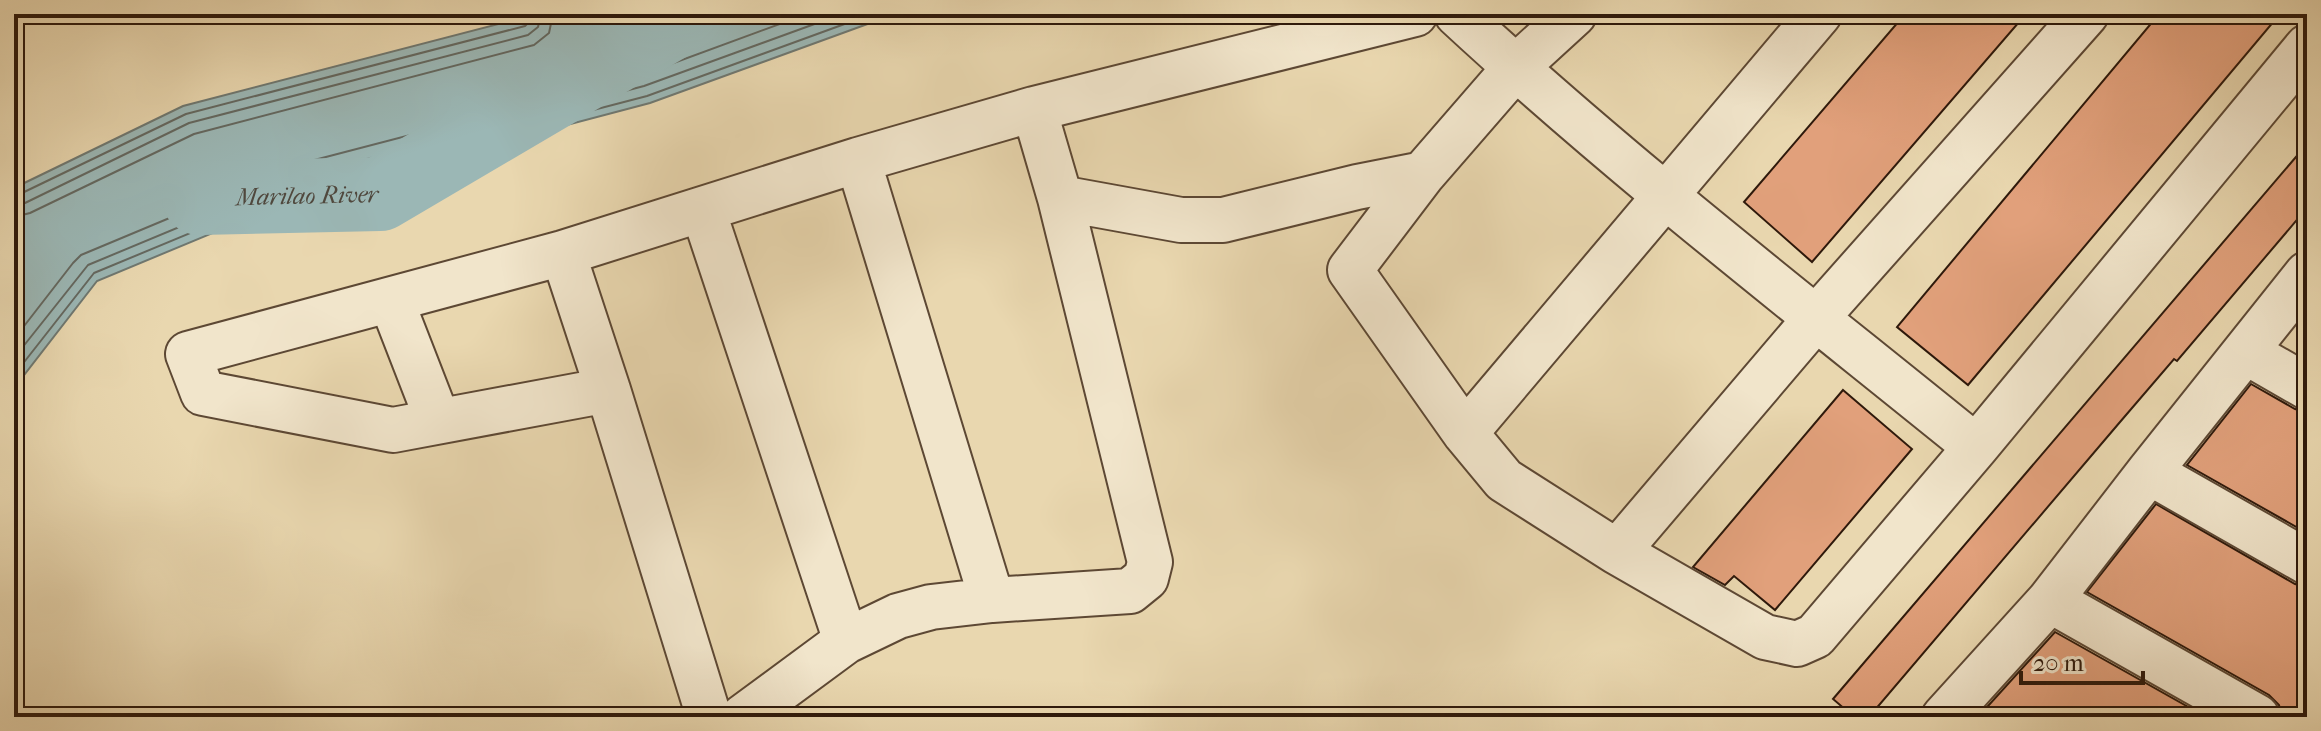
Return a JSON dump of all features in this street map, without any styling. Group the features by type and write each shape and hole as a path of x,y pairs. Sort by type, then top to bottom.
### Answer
{"street":[{"path":"608,390 393,430 203,393 188,354 563,253 858,160 1034,109 1415,14"},
{"path":"1457,14 1515,68 1666,197 1976,447"},
{"path":"1574,14 1515,68 1423,174 1350,270 1465,433 1504,480 1617,552 1765,637 1797,644 1815,636 2307,47"},
{"path":"1465,433 1819,14"},
{"path":"1617,552 1817,317 2086,14"},
{"path":"743,717 846,641 898,616 992,600 1130,591 1146,578 1150,562 1060,198 1034,109"},
{"path":"858,160 992,600"},
{"path":"1060,198 1181,220 1223,220 1423,174"},
{"path":"703,210 846,641"},
{"path":"563,253 709,717"},
{"path":"1944,717 2050,600 2307,274"},
{"path":"391,300 438,421"},
{"path":"2246,352 2307,387"},
{"path":"2149,472 2307,562"},
{"path":"2050,600 2257,717"}],"water":[{"path":"537,14 895,14 650,103 309,193 97,281 14,388 14,188 183,106"}],"building":[{"path":"1905,14 2026,14 1812,262 1744,202"},
{"path":"2159,14 2280,14 1968,385 1897,327"},
{"path":"2307,144 2307,208 1869,717 1854,717 1833,699"},
{"path":"2251,384 2295,409 2307,412 2307,533 2187,465"},
{"path":"1843,390 1912,449 1775,610 1734,576 1725,585 1693,567"},
{"path":"2156,504 2295,584 2307,587 2307,717 2282,717 2279,705 2269,695 2087,592"},
{"path":"2055,632 2206,717 1978,717"}],"waterway":[{"name":"Marilao River","path":"199,198 380,194 686,14"}]}
